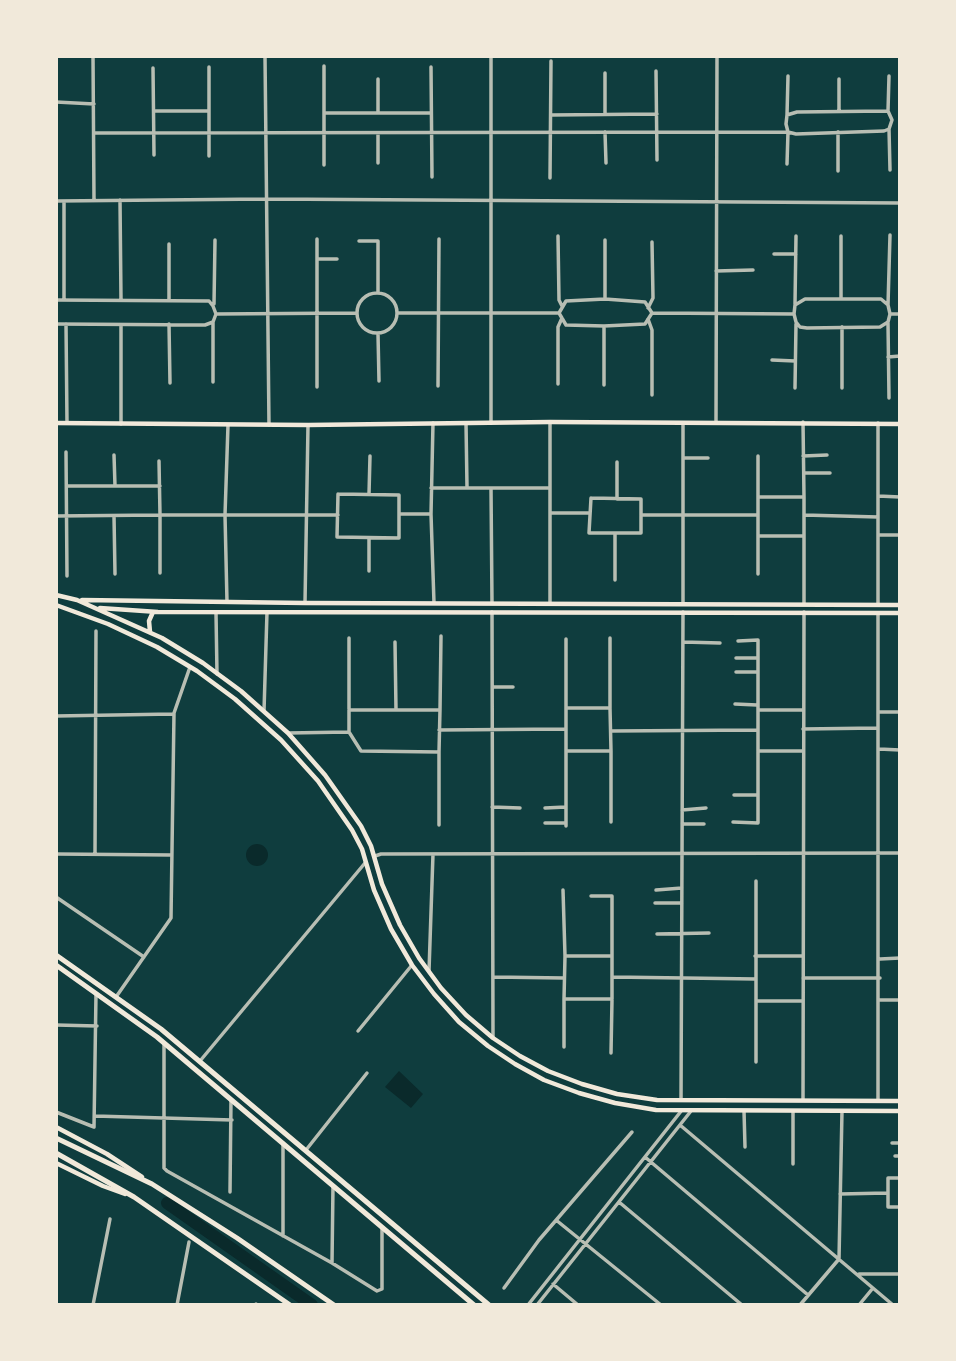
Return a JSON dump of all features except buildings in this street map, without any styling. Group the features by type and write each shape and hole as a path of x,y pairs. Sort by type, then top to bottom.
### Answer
{"main road":[{"path":"56,423 900,424"},
{"path":"56,595 77,600 267,603 900,605"},
{"path":"77,600 150,632 217,674 288,733 325,775 361,826 400,925 429,972 466,1015 493,1038 548,1071 617,1094 681,1101 900,1101"},
{"path":"216,602 216,612"},
{"path":"227,602 227,612"},
{"path":"267,603 267,612"},
{"path":"305,612 306,603"},
{"path":"434,603 435,612"},
{"path":"492,603 492,612"},
{"path":"550,604 550,612"},
{"path":"683,604 683,612"},
{"path":"804,604 804,612"},
{"path":"878,604 878,612"},
{"path":"56,605 133,634 190,667 235,699 281,740 298,758 352,830 362,849 374,890 391,929 412,965 459,1021 488,1046 515,1064 544,1080 615,1103 656,1110 900,1111"},
{"path":"92,608 158,612 900,613"},
{"path":"86,615 92,608"},
{"path":"150,632 151,616 153,612 158,612"},
{"path":"365,863 375,856"},
{"path":"56,955 200,1062 489,1305"},
{"path":"56,965 164,1043 474,1305"},
{"path":"194,1068 200,1062"},
{"path":"681,1101 682,1110"},
{"path":"681,1101 691,1111"},
{"path":"56,1127 107,1154 334,1305"},
{"path":"56,1138 152,1184"},
{"path":"56,1153 134,1197 290,1305"},
{"path":"56,1163 103,1186 134,1197"}],"street":[{"path":"93,56 94,200"},
{"path":"265,56 269,425"},
{"path":"491,56 491,423"},
{"path":"716,422 717,56"},
{"path":"550,178 551,61"},
{"path":"324,66 324,165"},
{"path":"209,67 209,156"},
{"path":"431,67 432,177"},
{"path":"153,68 154,155"},
{"path":"656,71 657,160"},
{"path":"605,73 605,114"},
{"path":"787,164 788,76"},
{"path":"888,76 888,111 892,120 889,129 890,170"},
{"path":"378,79 378,113"},
{"path":"839,79 839,111"},
{"path":"56,102 94,104"},
{"path":"153,111 209,111"},
{"path":"788,115 797,112 888,111"},
{"path":"324,113 432,113"},
{"path":"551,115 657,114"},
{"path":"94,133 717,133 889,129"},
{"path":"605,132 606,163"},
{"path":"838,132 838,171"},
{"path":"378,133 378,163"},
{"path":"56,201 267,199 900,203"},
{"path":"120,200 121,300"},
{"path":"64,201 64,300"},
{"path":"889,398 890,235"},
{"path":"558,236 559,300 563,307"},
{"path":"796,236 796,388"},
{"path":"841,236 841,299"},
{"path":"317,239 317,387"},
{"path":"438,386 439,239"},
{"path":"213,382 215,240"},
{"path":"605,240 605,299"},
{"path":"359,242 379,241 378,292"},
{"path":"648,308 653,298 652,242"},
{"path":"169,244 169,300"},
{"path":"774,254 796,254"},
{"path":"317,259 337,259"},
{"path":"716,271 752,270"},
{"path":"378,292 394,301 397,313 390,329 371,333 360,325 356,313 365,296 378,292"},
{"path":"559,313 566,301 605,299 645,302 652,313"},
{"path":"795,305 805,299 881,299 888,305"},
{"path":"56,300 209,301 214,306"},
{"path":"216,314 356,313"},
{"path":"397,313 559,313"},
{"path":"559,313 566,325 604,326 645,324 652,313"},
{"path":"652,313 794,314"},
{"path":"890,314 900,314"},
{"path":"558,384 558,327 562,318"},
{"path":"649,319 652,330 652,395"},
{"path":"56,324 205,325 213,322"},
{"path":"796,322 800,327 807,328 880,327 888,322"},
{"path":"66,324 67,423"},
{"path":"169,324 170,383"},
{"path":"121,325 121,424"},
{"path":"604,326 604,385"},
{"path":"842,327 842,388"},
{"path":"378,333 379,381"},
{"path":"888,356 900,356"},
{"path":"772,360 796,361"},
{"path":"550,422 550,604"},
{"path":"803,422 804,604"},
{"path":"433,423 431,514 434,603"},
{"path":"466,423 467,488"},
{"path":"683,423 683,604"},
{"path":"878,423 878,604"},
{"path":"227,602 225,515 228,425"},
{"path":"306,603 308,425"},
{"path":"66,452 67,576"},
{"path":"114,455 114,486"},
{"path":"369,494 370,456"},
{"path":"758,456 758,574"},
{"path":"803,456 827,456"},
{"path":"683,458 708,457"},
{"path":"159,461 160,573"},
{"path":"617,462 617,499"},
{"path":"803,473 830,473"},
{"path":"66,486 159,486"},
{"path":"431,488 550,488"},
{"path":"491,488 492,603"},
{"path":"338,494 399,495 399,514 399,538 337,537 338,494"},
{"path":"878,496 900,497"},
{"path":"758,497 804,497"},
{"path":"591,498 617,499 641,499 641,533 589,533 591,498"},
{"path":"550,513 589,513"},
{"path":"399,514 431,514"},
{"path":"56,516 338,515"},
{"path":"641,515 758,515"},
{"path":"804,515 878,517"},
{"path":"114,516 115,574"},
{"path":"615,533 615,580"},
{"path":"878,535 900,535"},
{"path":"758,536 804,536"},
{"path":"369,538 369,571"},
{"path":"216,612 217,674"},
{"path":"264,711 267,612"},
{"path":"492,612 493,1038"},
{"path":"681,1101 683,612"},
{"path":"803,1101 804,612"},
{"path":"878,612 878,1101"},
{"path":"95,854 96,632"},
{"path":"439,825 441,636"},
{"path":"349,638 349,732 361,751 439,752"},
{"path":"610,638 611,822"},
{"path":"545,823 566,825 566,639"},
{"path":"733,822 758,823 758,640 738,641"},
{"path":"396,642 396,710"},
{"path":"683,642 720,643"},
{"path":"736,658 758,657"},
{"path":"116,997 170,918 174,713 190,667"},
{"path":"736,671 758,672"},
{"path":"492,687 513,687"},
{"path":"735,704 803,710"},
{"path":"566,708 610,708"},
{"path":"349,710 440,710"},
{"path":"878,712 900,712"},
{"path":"56,716 174,713"},
{"path":"803,729 878,728"},
{"path":"439,730 566,729"},
{"path":"611,731 758,730"},
{"path":"288,733 349,732"},
{"path":"878,750 900,750"},
{"path":"566,751 611,751"},
{"path":"758,751 803,751"},
{"path":"734,795 758,795"},
{"path":"492,807 520,808"},
{"path":"545,808 566,807"},
{"path":"682,810 706,808"},
{"path":"682,824 705,824"},
{"path":"375,856 900,852"},
{"path":"429,972 433,854"},
{"path":"56,855 171,855"},
{"path":"200,1062 365,863"},
{"path":"756,881 756,1062"},
{"path":"656,890 682,888"},
{"path":"563,890 564,1047"},
{"path":"591,896 612,896 611,1053"},
{"path":"56,897 144,957"},
{"path":"655,903 682,903"},
{"path":"657,934 709,933"},
{"path":"565,956 612,956"},
{"path":"755,956 803,956"},
{"path":"880,958 900,958"},
{"path":"358,1031 412,965"},
{"path":"493,977 564,978"},
{"path":"612,977 756,979"},
{"path":"803,978 880,978"},
{"path":"56,1112 94,1127 96,993"},
{"path":"564,999 612,999"},
{"path":"880,1000 900,1000"},
{"path":"756,1001 803,1001"},
{"path":"56,1025 97,1026"},
{"path":"164,1043 165,1170 377,1291 382,1289 382,1227"},
{"path":"306,1150 367,1073"},
{"path":"230,1192 231,1100"},
{"path":"528,1305 682,1110"},
{"path":"537,1305 691,1111"},
{"path":"744,1111 745,1147"},
{"path":"793,1111 793,1164"},
{"path":"800,1305 839,1259 842,1111"},
{"path":"95,1116 232,1120"},
{"path":"680,1125 893,1305"},
{"path":"504,1288 556,1220 632,1132"},
{"path":"283,1143 283,1236"},
{"path":"892,1143 900,1143"},
{"path":"645,1157 808,1295"},
{"path":"900,1178 888,1178 888,1207 900,1207"},
{"path":"332,1263 333,1186"},
{"path":"840,1194 888,1193"},
{"path":"619,1202 742,1305"},
{"path":"93,1305 110,1219"},
{"path":"556,1220 661,1305"},
{"path":"177,1305 189,1242"},
{"path":"857,1275 900,1274"},
{"path":"553,1284 578,1305"},
{"path":"859,1305 873,1288"}],"water":[{"path":"257,844 265,847 268,855 265,863 257,866 249,863 246,855 249,847"},
{"path":"399,1071 423,1094 411,1108 385,1087"}],"waterway":[{"path":"167,1203 312,1305"}]}
